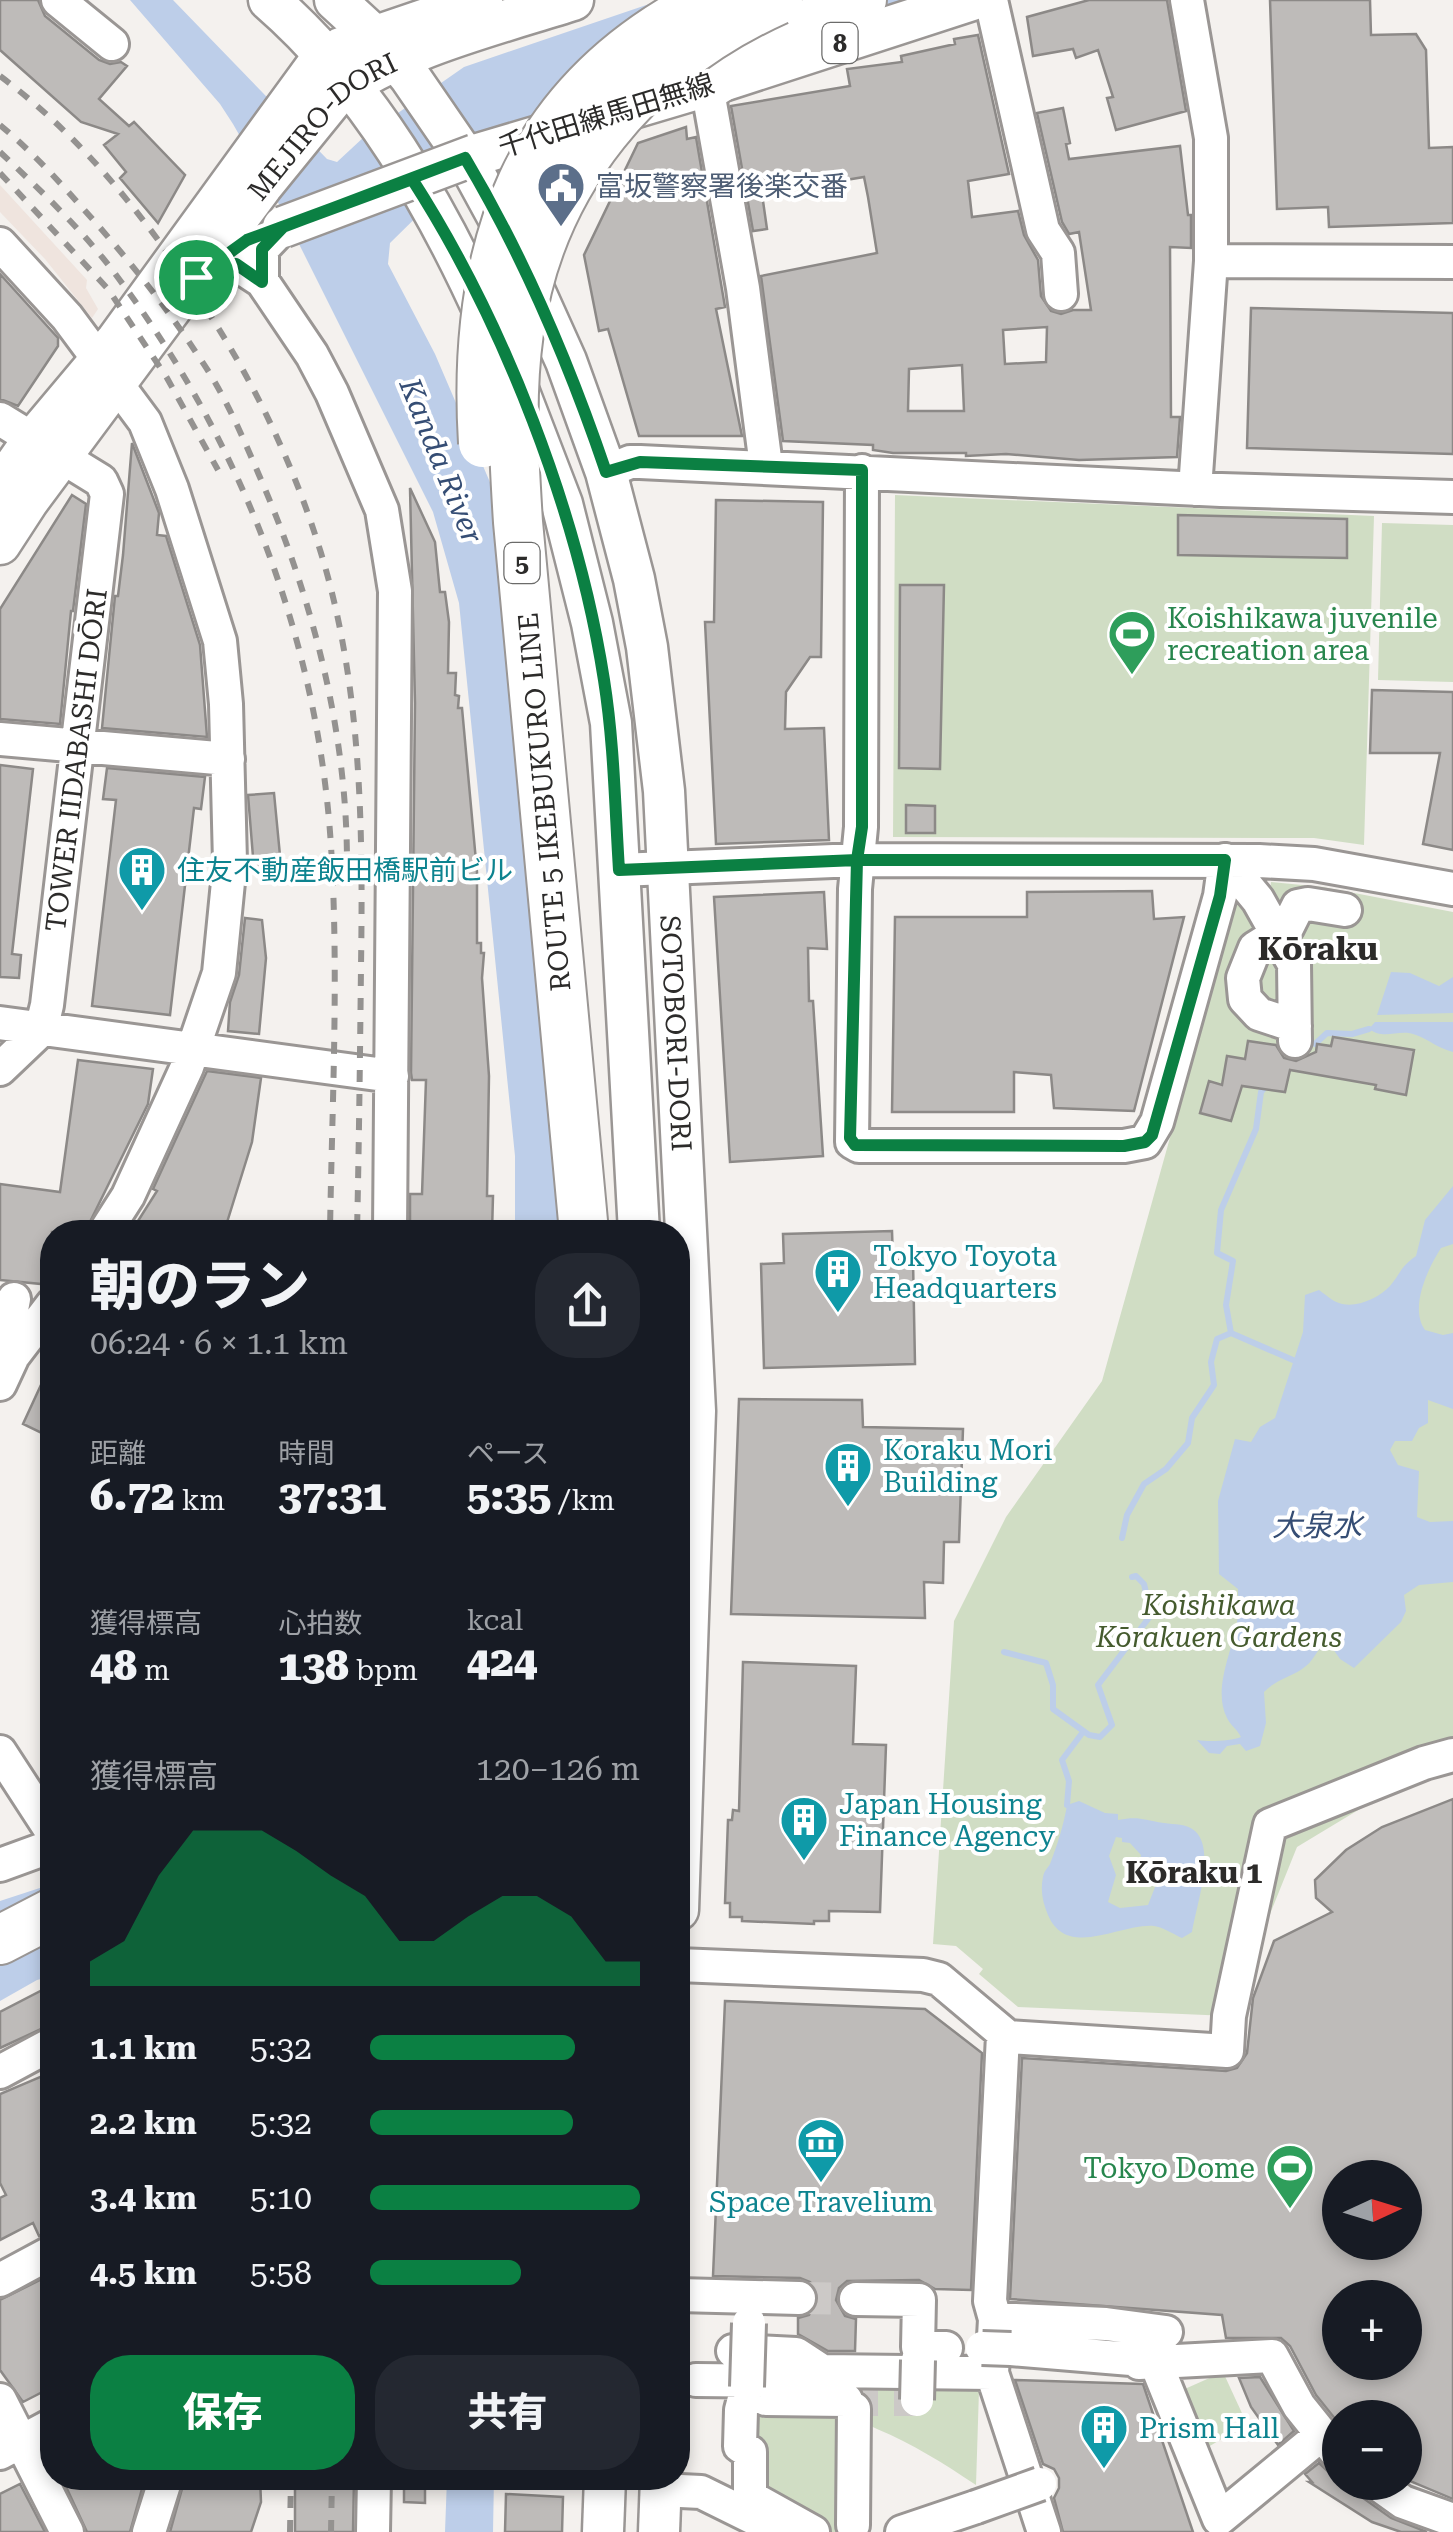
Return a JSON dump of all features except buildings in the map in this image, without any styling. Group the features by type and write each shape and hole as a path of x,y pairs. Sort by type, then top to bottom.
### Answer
{"highway":[{"name":"ROUTE 5 IKEBUKURO LINE","path":"557,1220 486,493 481,384 486,294 510,210 558,120 623,54 708,0"},
{"name":"ROUTE 5 IKEBUKURO LINE","path":"583,1220 518,522 513,418 519,331 532,270 549,221 606,127 669,64 708,37 778,0"},
{"path":"708,86 799,28 855,3"},
{"path":"0,1940 40,1918"},
{"path":"0,1971 40,1950"}],"main road":[{"name":"SOTOBORI-DORI","path":"269,0 345,36 422,94 469,158 566,360 606,472 634,579 656,707 668,868 681,1220"},
{"name":"MEJIRO-DORI","path":"109,371 303,110 345,36 482,0"},
{"name":"MEJIRO-DORI","path":"345,36 573,0"},
{"name":"千代田練馬田無線","path":"196,277 236,246 417,185 469,158 972,0"},
{"name":"SOTOBORI-DORI","path":"345,36 378,125 417,185 475,291 537,434 562,504 604,675 610,723 638,1220"},
{"path":"516,250 530,200 570,126"},
{"name":"MEJIRO-DORI","path":"0,486 32,438 109,371 196,277 254,174"},
{"name":"MEJIRO-DORI","path":"0,544 32,438"},
{"name":"SOTOBORI-DORI","path":"690,1364 695,1410 690,1530"},
{"path":"603,2532 605,2490"},
{"path":"659,2532 661,2490"}],"street":[{"path":"58,0 112,44"},
{"path":"991,0 1042,230 1058,253 1061,294"},
{"path":"1187,0 1211,138 1210,261 1195,488"},
{"path":"708,86 742,288 766,466"},
{"path":"262,282 262,249 283,227"},
{"path":"0,244 109,371 145,422 172,489 220,640 230,862 220,973 194,1051 128,1196 113,1220"},
{"path":"1210,261 1453,262"},
{"path":"196,277 236,264 262,282 332,392 382,510 393,564 390,1220"},
{"name":"TOWER IIDABASHI DŌRI","path":"32,438 101,481 107,494 41,1030"},
{"path":"606,472 630,462 766,466 1453,497"},
{"path":"862,470 862,827 857,860 850,1138 859,1146 1124,1146 1145,1142 1158,1122 1220,896 1225,860"},
{"path":"0,739 228,760"},
{"path":"619,870 857,860 1225,860 1314,864 1453,889"},
{"path":"1225,860 1258,900 1278,933 1294,964 1295,1034 1259,1014 1244,999 1243,978 1255,948 1278,933 1287,928 1298,906 1345,910"},
{"path":"0,1023 392,1076"},
{"path":"0,1069 41,1030"},
{"path":"0,1372 7,1298 40,1303"},
{"path":"0,1384 13,1356 40,1321"},
{"path":"0,1752 40,1814"},
{"path":"690,1965 923,1974 939,1979 1009,2037 1227,2051 1229,2016 1270,1825 1424,1762 1453,1755"},
{"path":"0,1865 40,1850"},
{"path":"916,2400 990,2301 1009,2037"},
{"path":"0,2072 40,2050"},
{"path":"0,2280 40,2258"},
{"path":"692,2296 822,2371"},
{"path":"744,2324 799,2298"},
{"path":"856,2299 919,2300 960,2345 1044,2532"},
{"path":"744,2324 727,2391 740,2446 750,2452 750,2497 813,2532"},
{"path":"1224,2334 1272,2356 1299,2406 1322,2434"},
{"path":"727,2391 796,2381 822,2371 960,2345 1160,2346 1272,2356"},
{"path":"1071,2373 1160,2346"},
{"path":"1160,2346 1224,2525 1322,2452"},
{"path":"727,2391 799,2404 850,2404 853,2525"},
{"path":"0,2400 11,2448 68,2532"},
{"path":"11,2448 40,2432"},
{"path":"902,2532 982,2514 1040,2484"},
{"path":"149,2532 162,2490"},
{"path":"372,2532 374,2490"},
{"path":"690,2490 782,2532"},
{"path":"1400,2500 1453,2520"}],"shaded area":[{"path":"0,185 87,280 86,288 98,309 92,318 45,259 0,212"}],"green space":[{"name":"Koishikawa juvenile recreation area","path":"895,495 1374,516 1364,845 1314,838 893,837"},
{"path":"1382,523 1453,525 1453,682 1378,680"},
{"name":"Koishikawa Kōrakuen Gardens","path":"1271,882 1323,887 1453,912 1453,1771 1398,1786 1297,1847 1229,2016 1018,2007 979,1974 983,1969 956,1946 933,1944 954,1621 1006,1517 1102,1381 1237,898 1270,892"},
{"path":"1223,2372 1247,2424 1203,2450 1178,2392"},
{"path":"787,2387 979,2390 976,2485 850,2412 843,2532 818,2532 754,2495 746,2409"}],"water":[{"name":"Kanda River","path":"130,0 173,0 327,159 337,162 365,136 464,67 661,0 919,0 505,130 390,243 388,264 435,354 492,487 576,1220 515,1220 515,1156 459,603 433,512 280,206 220,104"},
{"path":"1391,972 1410,973 1439,986 1453,977 1453,1013 1377,1015"},
{"path":"1375,1022 1453,1022 1453,1052 1410,1033 1375,1032 1369,1029"},
{"name":"大泉水","path":"1453,1186 1453,1244 1441,1248 1431,1266 1422,1288 1419,1311 1425,1330 1443,1335 1453,1333 1453,1409 1428,1400 1428,1423 1419,1428 1412,1441 1395,1441 1390,1450 1398,1465 1419,1471 1417,1517 1430,1522 1453,1521 1453,1582 1419,1585 1404,1595 1406,1611 1401,1622 1354,1668 1340,1659 1328,1642 1306,1666 1264,1692 1266,1723 1260,1746 1246,1751 1240,1744 1227,1746 1220,1754 1209,1753 1197,1740 1241,1737 1227,1718 1222,1695 1237,1622 1238,1589 1219,1574 1218,1501 1235,1439 1251,1442 1260,1427 1275,1418 1303,1332 1305,1295 1319,1290 1336,1302 1352,1305 1385,1290 1416,1256 1425,1220"},
{"path":"1079,1801 1105,1813 1118,1814 1118,1820 1184,1825 1195,1831 1204,1851 1204,1865 1192,1932 1182,1938 1157,1927 1141,1927 1081,1937 1057,1928 1045,1906 1042,1882 1067,1805","holes":["1116,1837 1141,1855 1142,1877 1159,1877 1148,1905 1120,1908 1108,1902 1116,1875 1109,1856"]},
{"path":"40,1888 40,1979 0,2001 0,1901"},
{"path":"447,2490 494,2490 493,2532 445,2532"}],"waterway":[{"path":"1315,1044 1327,1033 1352,1034 1369,1029"},
{"path":"1231,1333 1226,1305 1233,1261 1217,1253 1221,1210 1256,1129 1261,1092 1267,1085"},
{"path":"1122,1538 1127,1515 1144,1484 1166,1469 1188,1443 1192,1418 1214,1385 1211,1362 1217,1339 1231,1333 1293,1360"},
{"path":"1004,1652 1046,1663 1053,1685 1053,1709 1089,1735 1100,1737 1112,1725 1098,1685 1151,1615 1144,1584 1132,1577"},
{"path":"1067,1805 1069,1781 1062,1760 1083,1732"}],"tunnel":[{"path":"799,2298 856,2299"},
{"path":"846,2400 917,2400"}],"railway":[{"path":"0,76 53,120 100,168 206,308 246,375 280,444 321,553 345,655 360,811 357,1220"},
{"path":"0,125 61,184 149,286 206,368 238,428 295,568 323,664 341,763 347,863"},
{"path":"0,152 92,245 163,342 237,477 291,620 310,694 331,846 335,991 330,1220"},
{"path":"0,173 108,289 167,378 218,470"},
{"path":"290,2532 291,2490"},
{"path":"331,2532 332,2490"}],"place":[{"name":"富坂警察署後楽交番","path":"561,228"},
{"name":"Koishikawa juvenile recreation area","path":"1132,676"},
{"name":"住友不動産飯田橋駅前ビル","path":"142,912"},
{"name":"Tokyo Toyota Headquarters","path":"838,1314"},
{"name":"Koraku Mori Building","path":"848,1508"},
{"name":"Japan Housing Finance Agency","path":"804,1862"},
{"name":"Space Travelium","path":"821,2184"},
{"name":"Tokyo Dome","path":"1290,2210"},
{"name":"Prism Hall","path":"1104,2470"}],"district":[{"name":"Kōraku","path":"1318,949"},
{"name":"Kōraku 1","path":"1194,1873"}],"route":[{"path":"196,277 236,264 262,282 262,249 283,227 465,158 516,250 566,360 606,472 630,462 862,470 862,827 857,860 1225,860 1220,896 1152,1135 1145,1142 1124,1146 855,1145 850,1138 857,860 619,870 604,675 562,504 537,434 475,291 412,179 283,227 247,240 196,277"}]}
